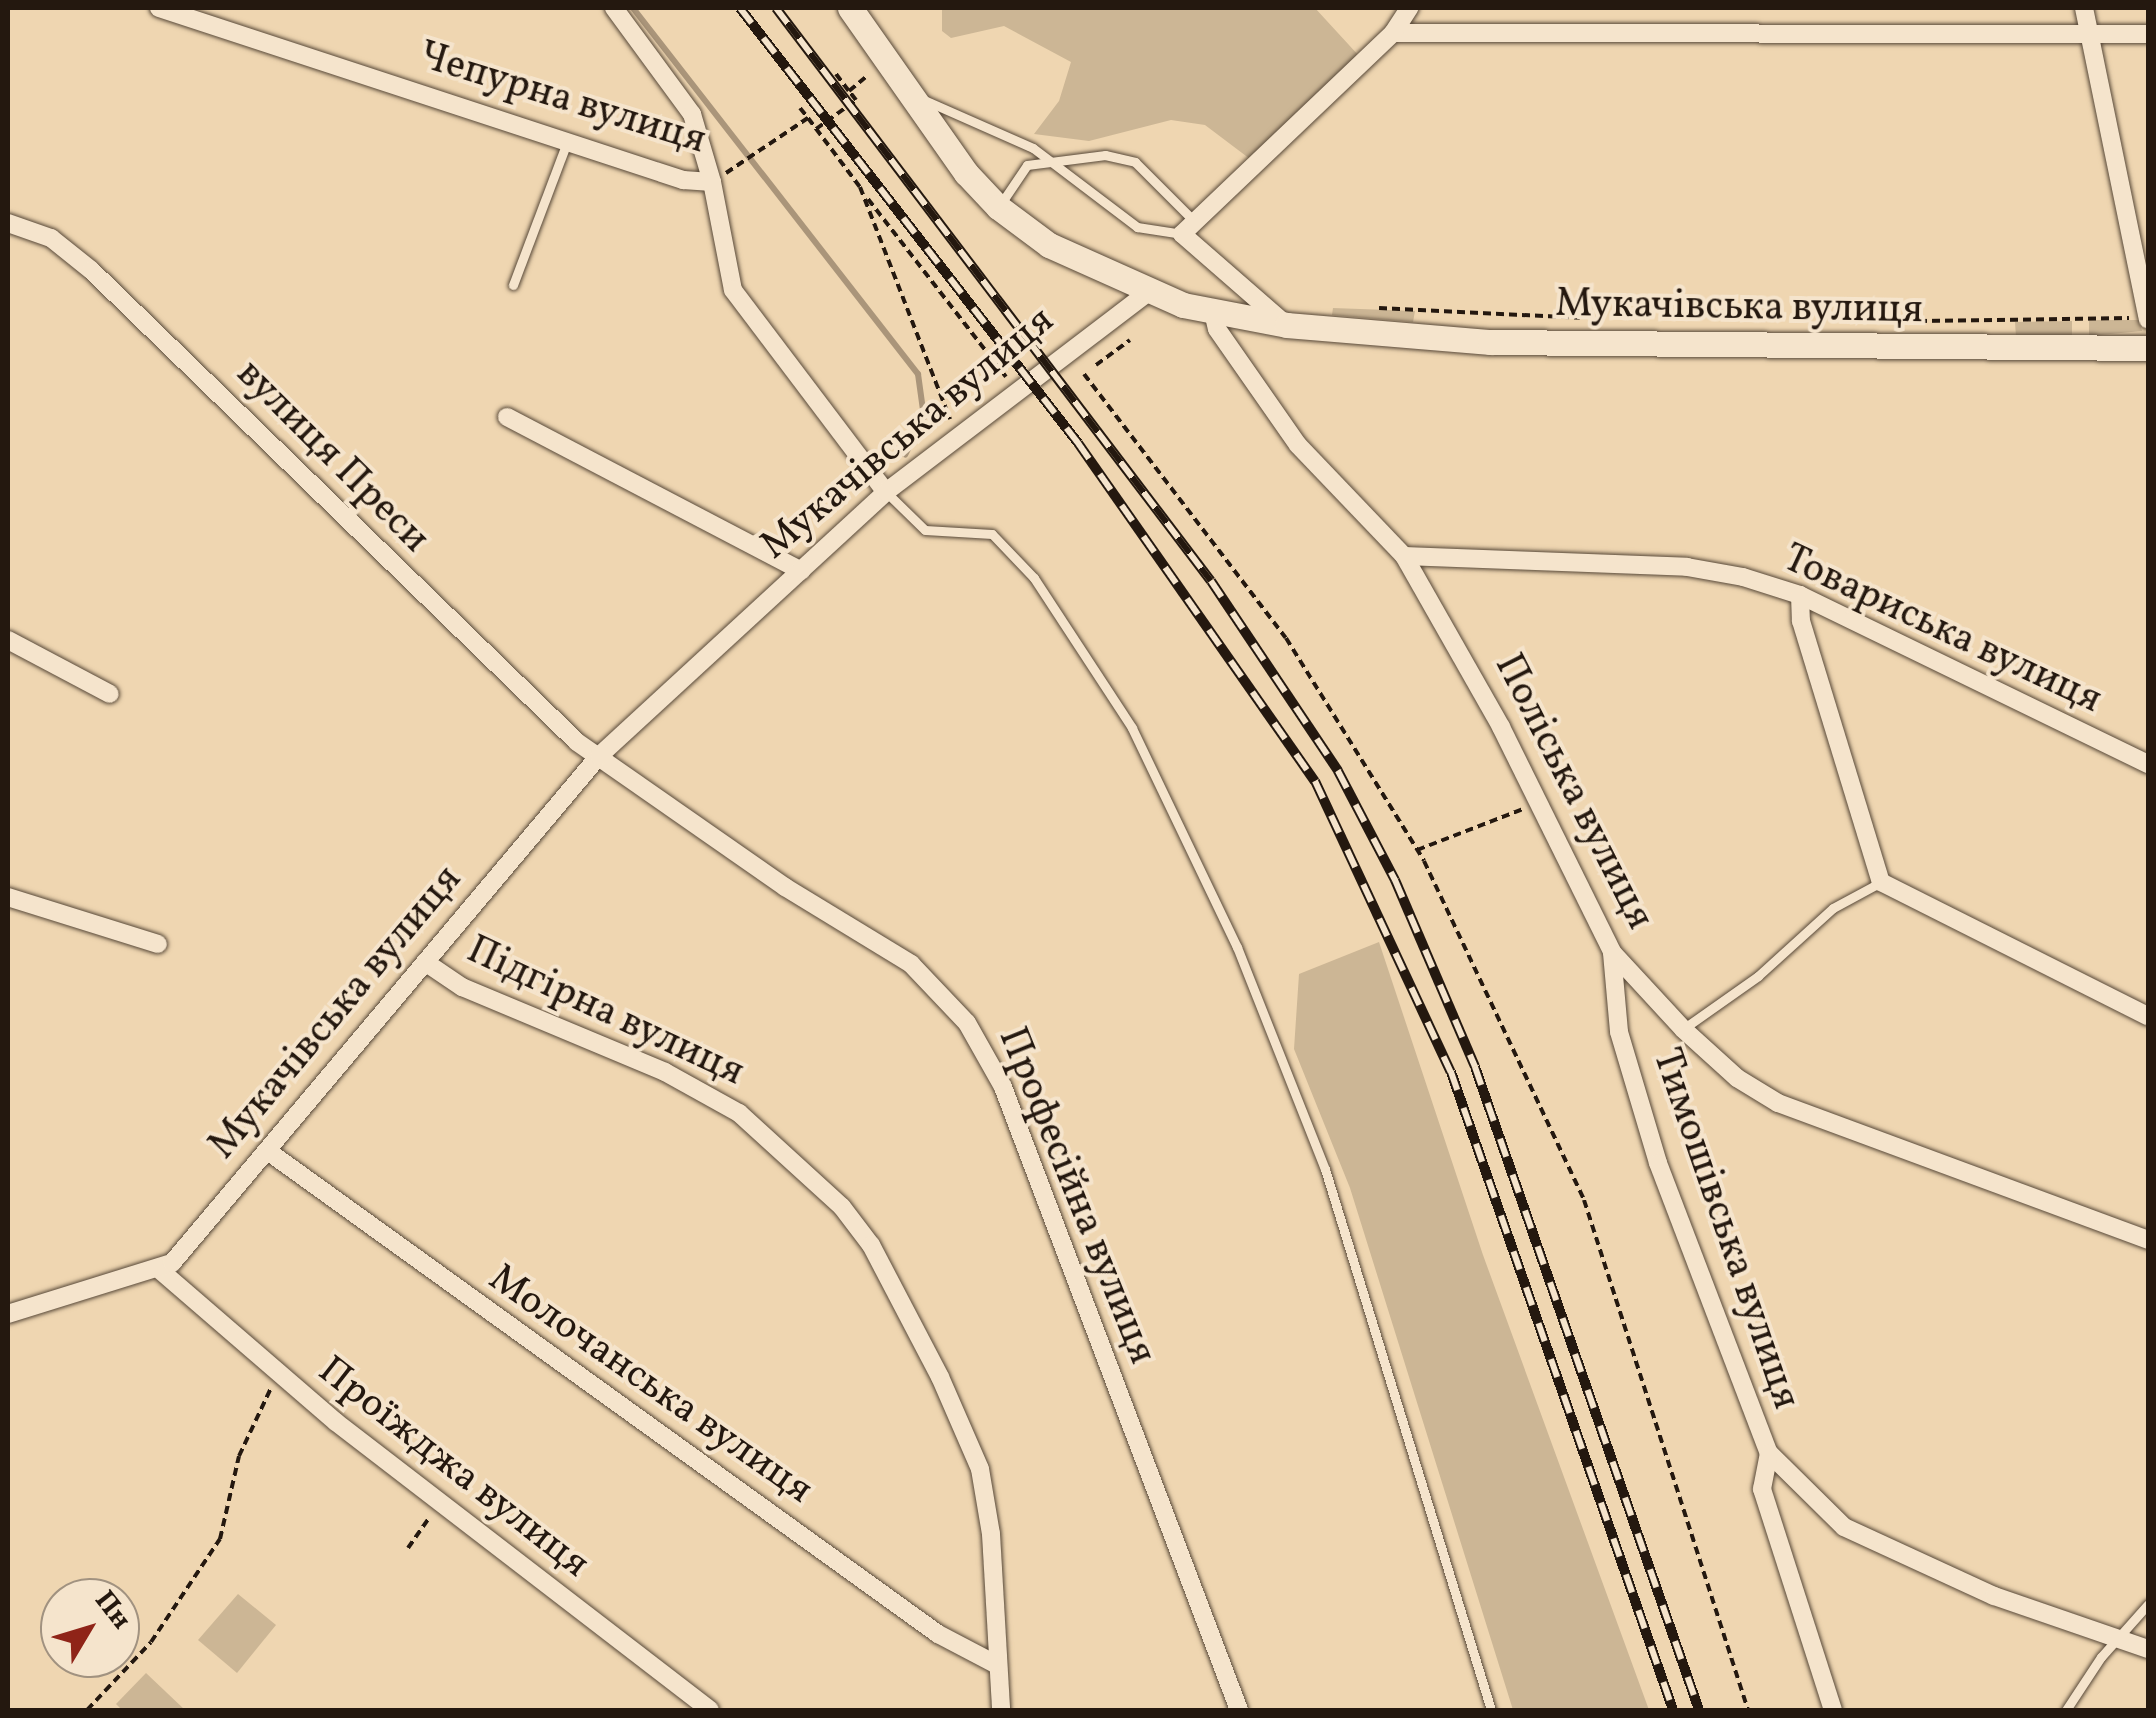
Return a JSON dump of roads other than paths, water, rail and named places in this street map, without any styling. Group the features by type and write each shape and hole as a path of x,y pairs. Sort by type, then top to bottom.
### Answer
{"street":[{"name":"Чепурна вулиця","path":"159,8 683,180 712,182 732,290 886,492"},
{"path":"614,8 692,114 712,182"},
{"path":"850,8 998,207 1049,246 1148,293"},
{"path":"1287,325 1187,227 1393,33 1408,8"},
{"path":"2084,8 2084,34 2144,319"},
{"path":"1393,33 2148,34"},
{"name":"вулиця Преси","path":"8,223 51,238 92,270 513,684 599,756"},
{"name":"Мукачівська вулиця","path":"161,1271 270,1152 599,756 886,492 1148,293 1213,312 1287,325 1490,342 1701,348 2148,348"},
{"name":"Поліська вулиця","path":"1213,312 1218,329 1298,445 1404,556 1445,621 1612,952 1683,1029 1736,1078 1778,1102 2148,1240"},
{"path":"506,416 801,571"},
{"name":"Товариська вулиця","path":"1404,556 1687,567 1800,595 2148,764"},
{"path":"1800,595 1801,621 1881,882 2148,1016"},
{"path":"8,640 110,694"},
{"name":"Професійна вулиця","path":"599,756 786,887 912,964 967,1023 1003,1087 1239,1710"},
{"path":"8,897 158,944"},
{"name":"Тимошівська вулиця","path":"1612,952 1619,1032 1658,1163 1769,1452 1844,1527 1994,1596 2148,1649"},
{"name":"Підгірна вулиця","path":"426,962 462,988 665,1072 739,1113 842,1206 871,1246 931,1360 980,1470 991,1534 1001,1710"},
{"name":"Молочанська вулиця","path":"270,1152 938,1634 997,1665"},
{"path":"8,1314 161,1271"},
{"name":"Проїжджа вулиця","path":"161,1271 278,1376 710,1710"},
{"path":"1769,1452 1762,1489 1833,1710"}],"lane":[{"path":"912,95 1049,160 1137,227 1187,227"},
{"path":"513,286 568,140"},
{"path":"998,207 1010,180 1027,165 1105,155 1135,162 1187,227"},
{"path":"886,492 925,530 992,534 1034,578 1132,728 1252,980 1325,1169 1491,1710"},
{"path":"1683,1029 1758,976 1833,908 1881,882"},
{"path":"2066,1710 2148,1604"}],"waterway":[{"path":"633,8 918,374 924,417 905,455"}],"railway":[{"path":"740,8 1078,443 1315,781 1451,1072 1673,1710"},
{"path":"776,8 1211,581 1338,771 1395,880 1475,1067 1699,1710"}]}
